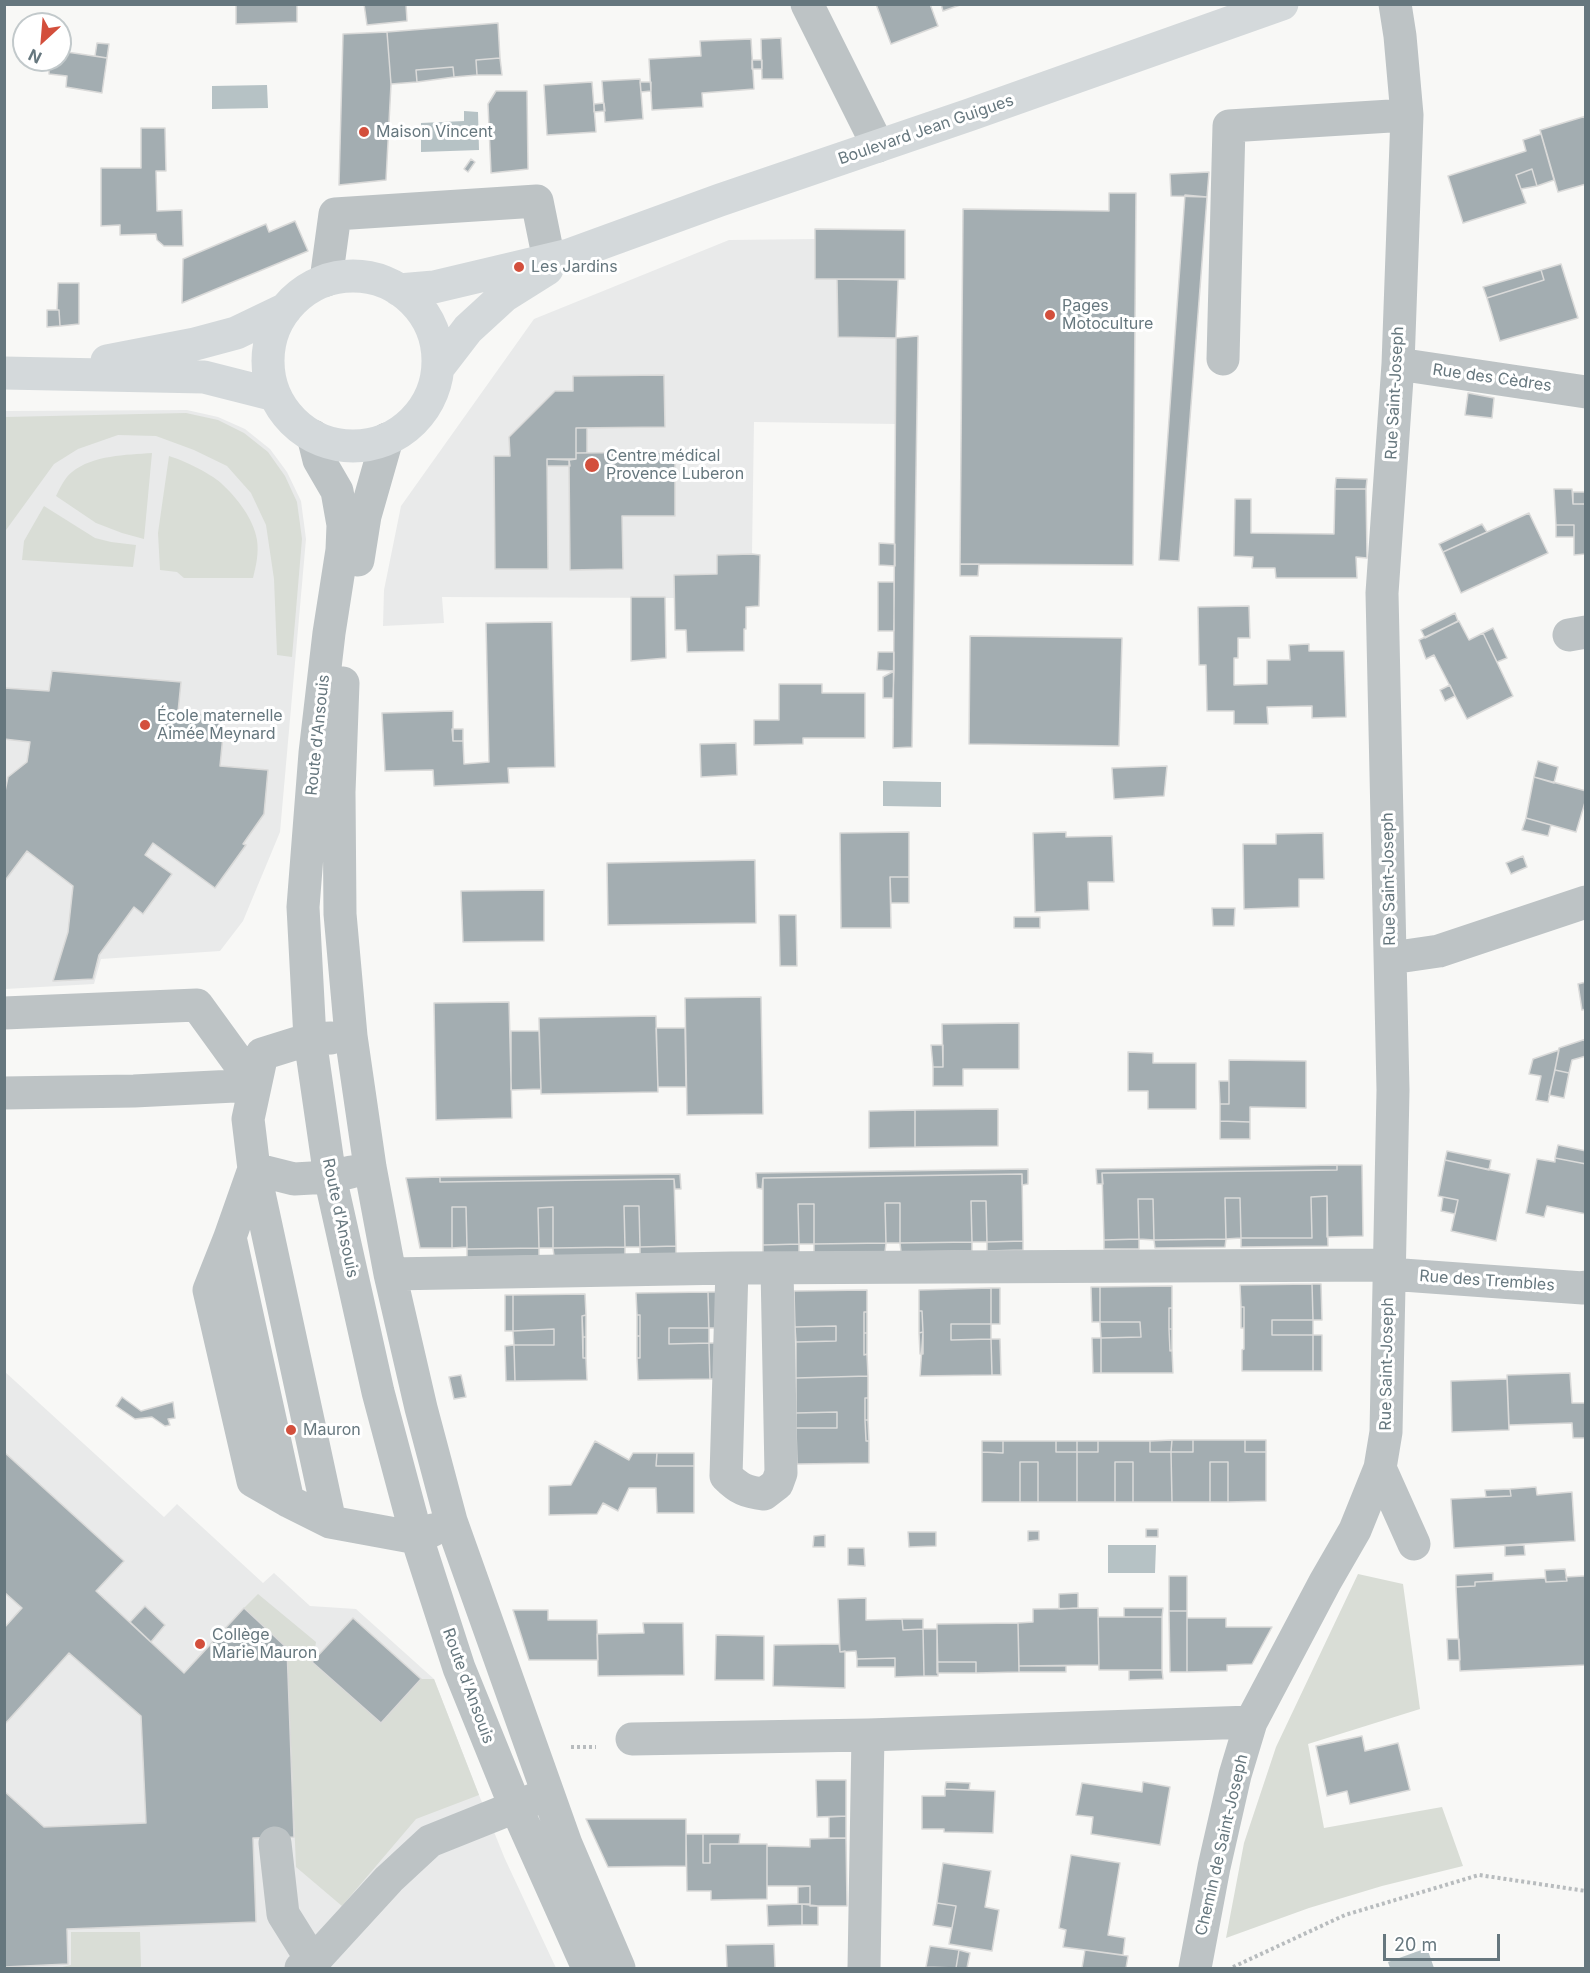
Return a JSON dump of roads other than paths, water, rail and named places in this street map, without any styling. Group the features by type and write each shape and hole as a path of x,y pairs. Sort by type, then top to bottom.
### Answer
{"main road":[{"name":"Boulevard Jean Guigues","path":"399,290 434,287 559,257 1280,5"},
{"name":"Boulevard Jean Guigues","path":"438,368 468,329 504,296 559,257"},
{"path":"351,276 376,279 399,290 416,304 429,323 437,345 438,368 433,391 422,411 407,427 387,439 362,445 337,444 313,436 297,425 275,395 268,373 269,350 274,328 286,309 303,292 326,280 351,276"},
{"path":"41,373 195,344 236,333 286,309"},
{"path":"4,373 204,377 275,395"}],"street":[{"path":"807,4 878,146"},
{"name":"Rue Saint-Joseph","path":"1251,1722 1325,1581 1355,1530 1380,1468 1386,1432 1394,1090 1382,593 1398,364 1407,115 1395,4"},
{"path":"1223,359 1229,126 1407,115"},
{"path":"326,280 335,214 537,201 559,257"},
{"name":"Rue des Cèdres","path":"1398,364 1586,392"},
{"name":"Route d'Ansouis","path":"313,436 319,460 337,491 343,525 342,550 329,633 315,753 303,907 310,1039 330,1177 378,1392 417,1538 459,1668 515,1806 588,1968"},
{"name":"Route d'Ansouis","path":"387,439 365,516 346,637 339,792 340,914 351,1036 370,1167 390,1274 421,1408 451,1521 566,1844 619,1968"},
{"path":"1391,958 1439,951 1586,902"},
{"path":"4,1013 197,1005 255,1085"},
{"path":"330,1522 254,1168 248,1119 262,1054 310,1039 351,1036"},
{"path":"4,1093 134,1091 255,1085"},
{"path":"254,1168 294,1179 330,1177 370,1167"},
{"path":"254,1168 230,1237 288,1501 330,1522 417,1538 451,1521"},
{"path":"732,1268 726,1476 748,1492 764,1494 777,1484 781,1473 777,1268"},
{"name":"Rue des Trembles","path":"390,1274 732,1268 1389,1270 1586,1287"},
{"path":"1380,1468 1414,1544"},
{"path":"632,1739 868,1735 1251,1722"},
{"name":"Chemin de Saint-Joseph","path":"1195,1968 1235,1775 1251,1722"},
{"path":"864,1968 868,1735"},
{"path":"275,1843 283,1914 307,1965 389,1879 430,1841 548,1794"}],"place":[{"name":"Maison Vincent","path":"364,132"},
{"name":"Les Jardins","path":"519,267"},
{"name":"Pages Motoculture","path":"1050,315"},
{"name":"Centre médical Provence Luberon","path":"592,465"},
{"name":"École maternelle Aimée Meynard","path":"145,725"},
{"name":"Mauron","path":"291,1430"},
{"name":"Collège Marie Mauron","path":"200,1644"}]}
